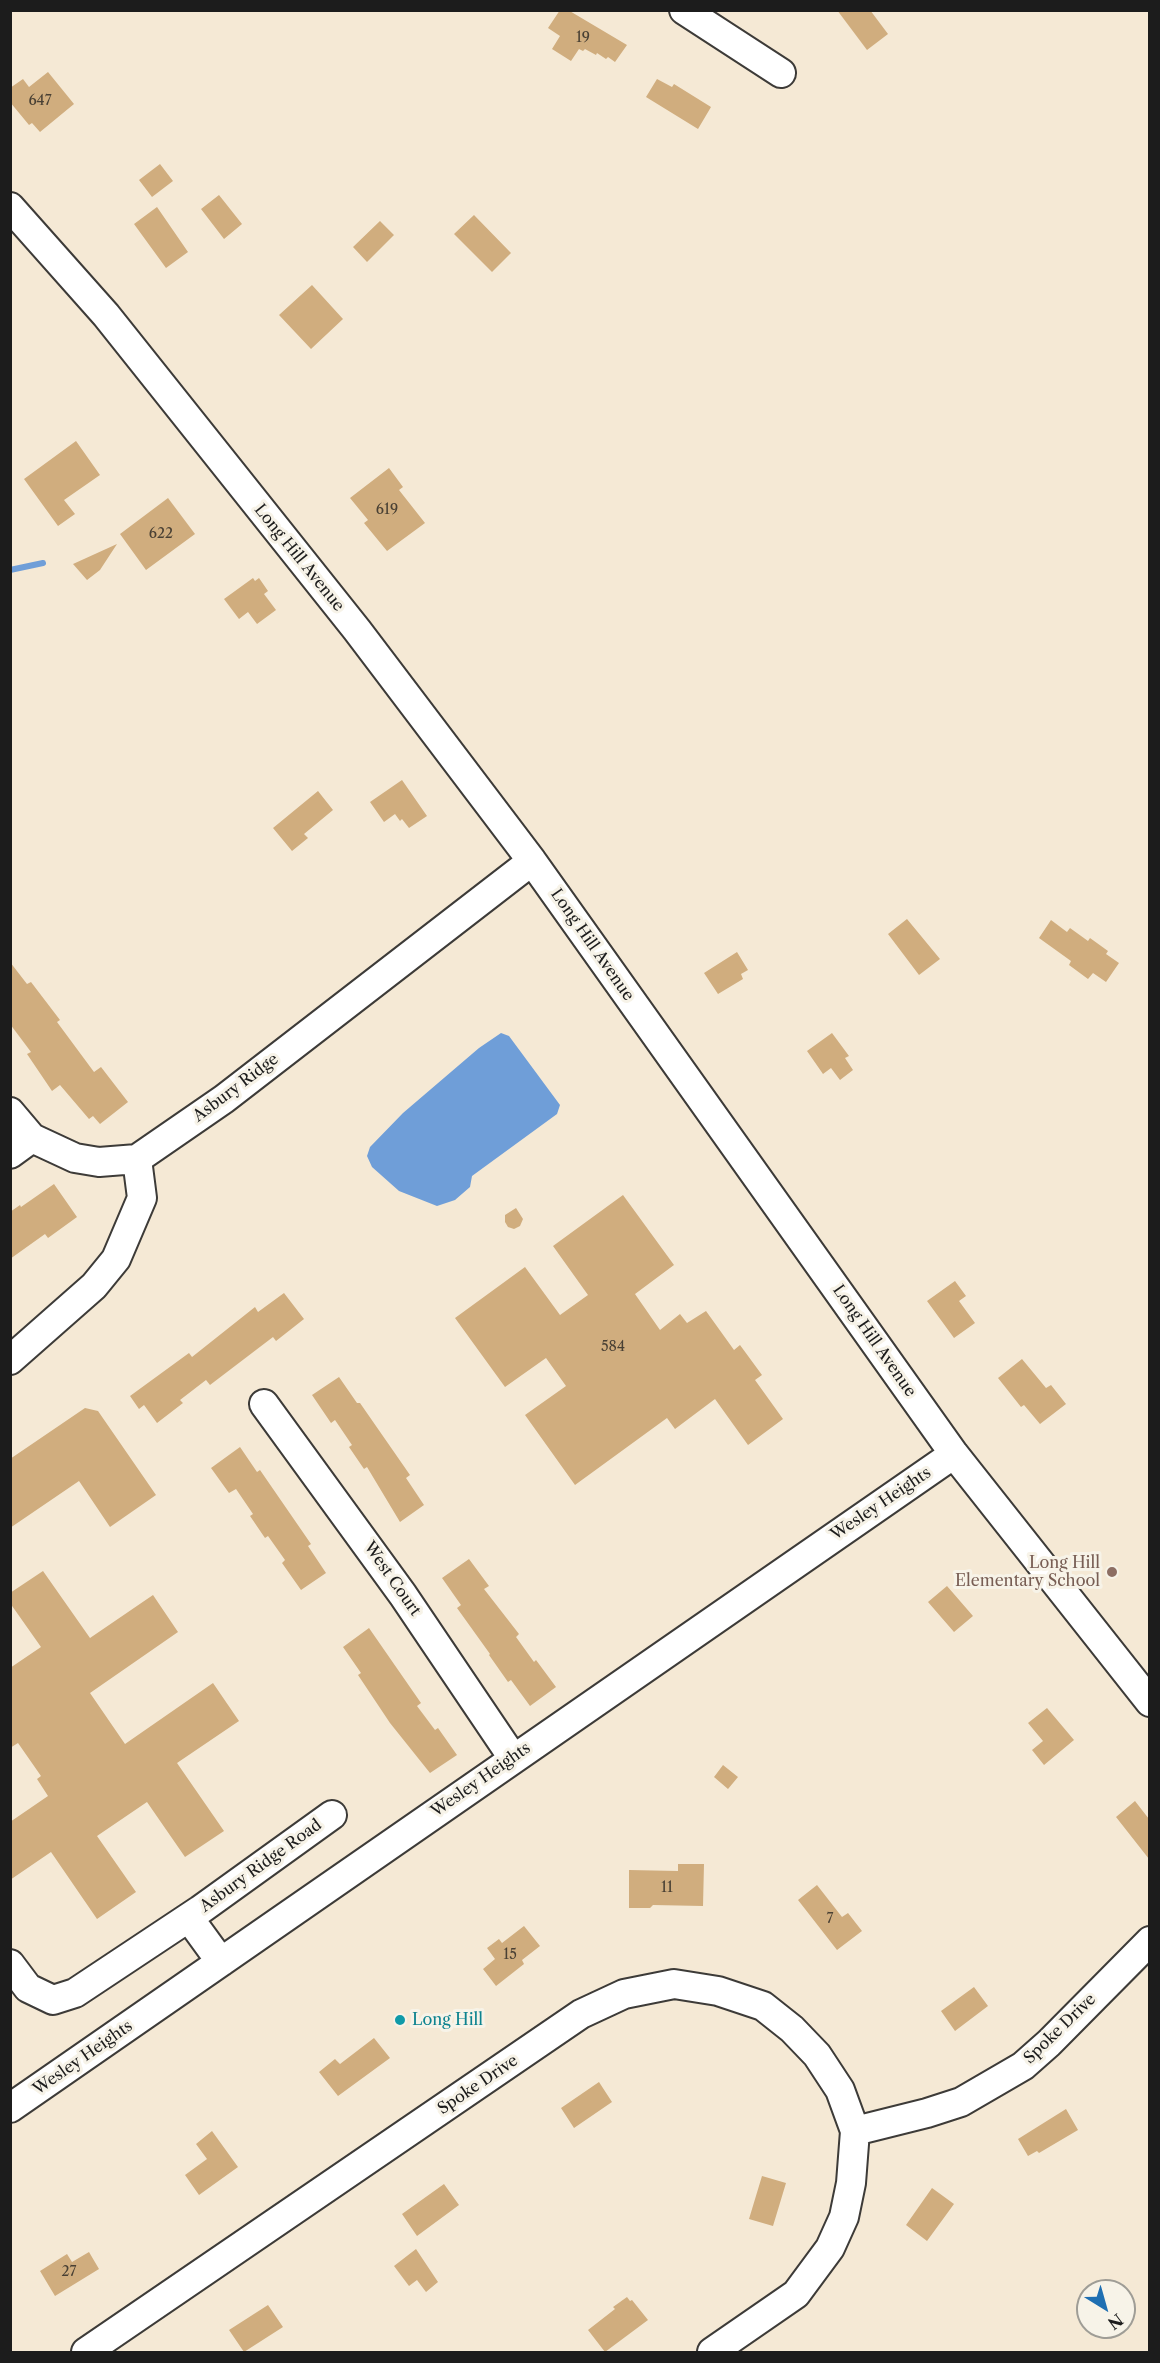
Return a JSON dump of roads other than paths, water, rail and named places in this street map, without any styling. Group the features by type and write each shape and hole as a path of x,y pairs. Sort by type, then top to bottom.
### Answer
{"street":[{"path":"684,10 781,73"},
{"name":"Long Hill Avenue","path":"10,207 106,315 349,620 532,861 954,1454 1149,1702"},
{"name":"Asbury Ridge","path":"137,1159 224,1099 532,861"},
{"path":"10,1112 21,1146 99,1162 137,1159 142,1198 116,1259 94,1286 10,1360"},
{"name":"West Court","path":"264,1404 404,1595 513,1758"},
{"name":"Wesley Heights","path":"10,2108 954,1454"},
{"name":"Asbury Ridge Road","path":"10,1965 28,1988 53,2000 75,1993 189,1918 332,1815"},
{"name":"Asbury Ridge Road","path":"189,1918 221,1962"},
{"name":"Spoke Drive","path":"855,2131 961,2102 1023,2066 1049,2043 1149,1941"},
{"name":"Spoke Drive","path":"86,2352 581,2014 624,1994 674,1984 718,1991 763,2006 792,2029 817,2055 840,2090 855,2131 851,2184 844,2217 830,2248 796,2294 712,2352"}],"water":[{"path":"501,1033 509,1036 560,1105 557,1114 472,1176 470,1187 455,1200 437,1206 399,1191 372,1167 367,1156 370,1147 403,1113 479,1048"}],"waterway":[{"path":"10,570 43,563"}],"place":[{"name":"Long Hill Elementary School","path":"1112,1572"},
{"name":"Long Hill","path":"400,2020"}]}
